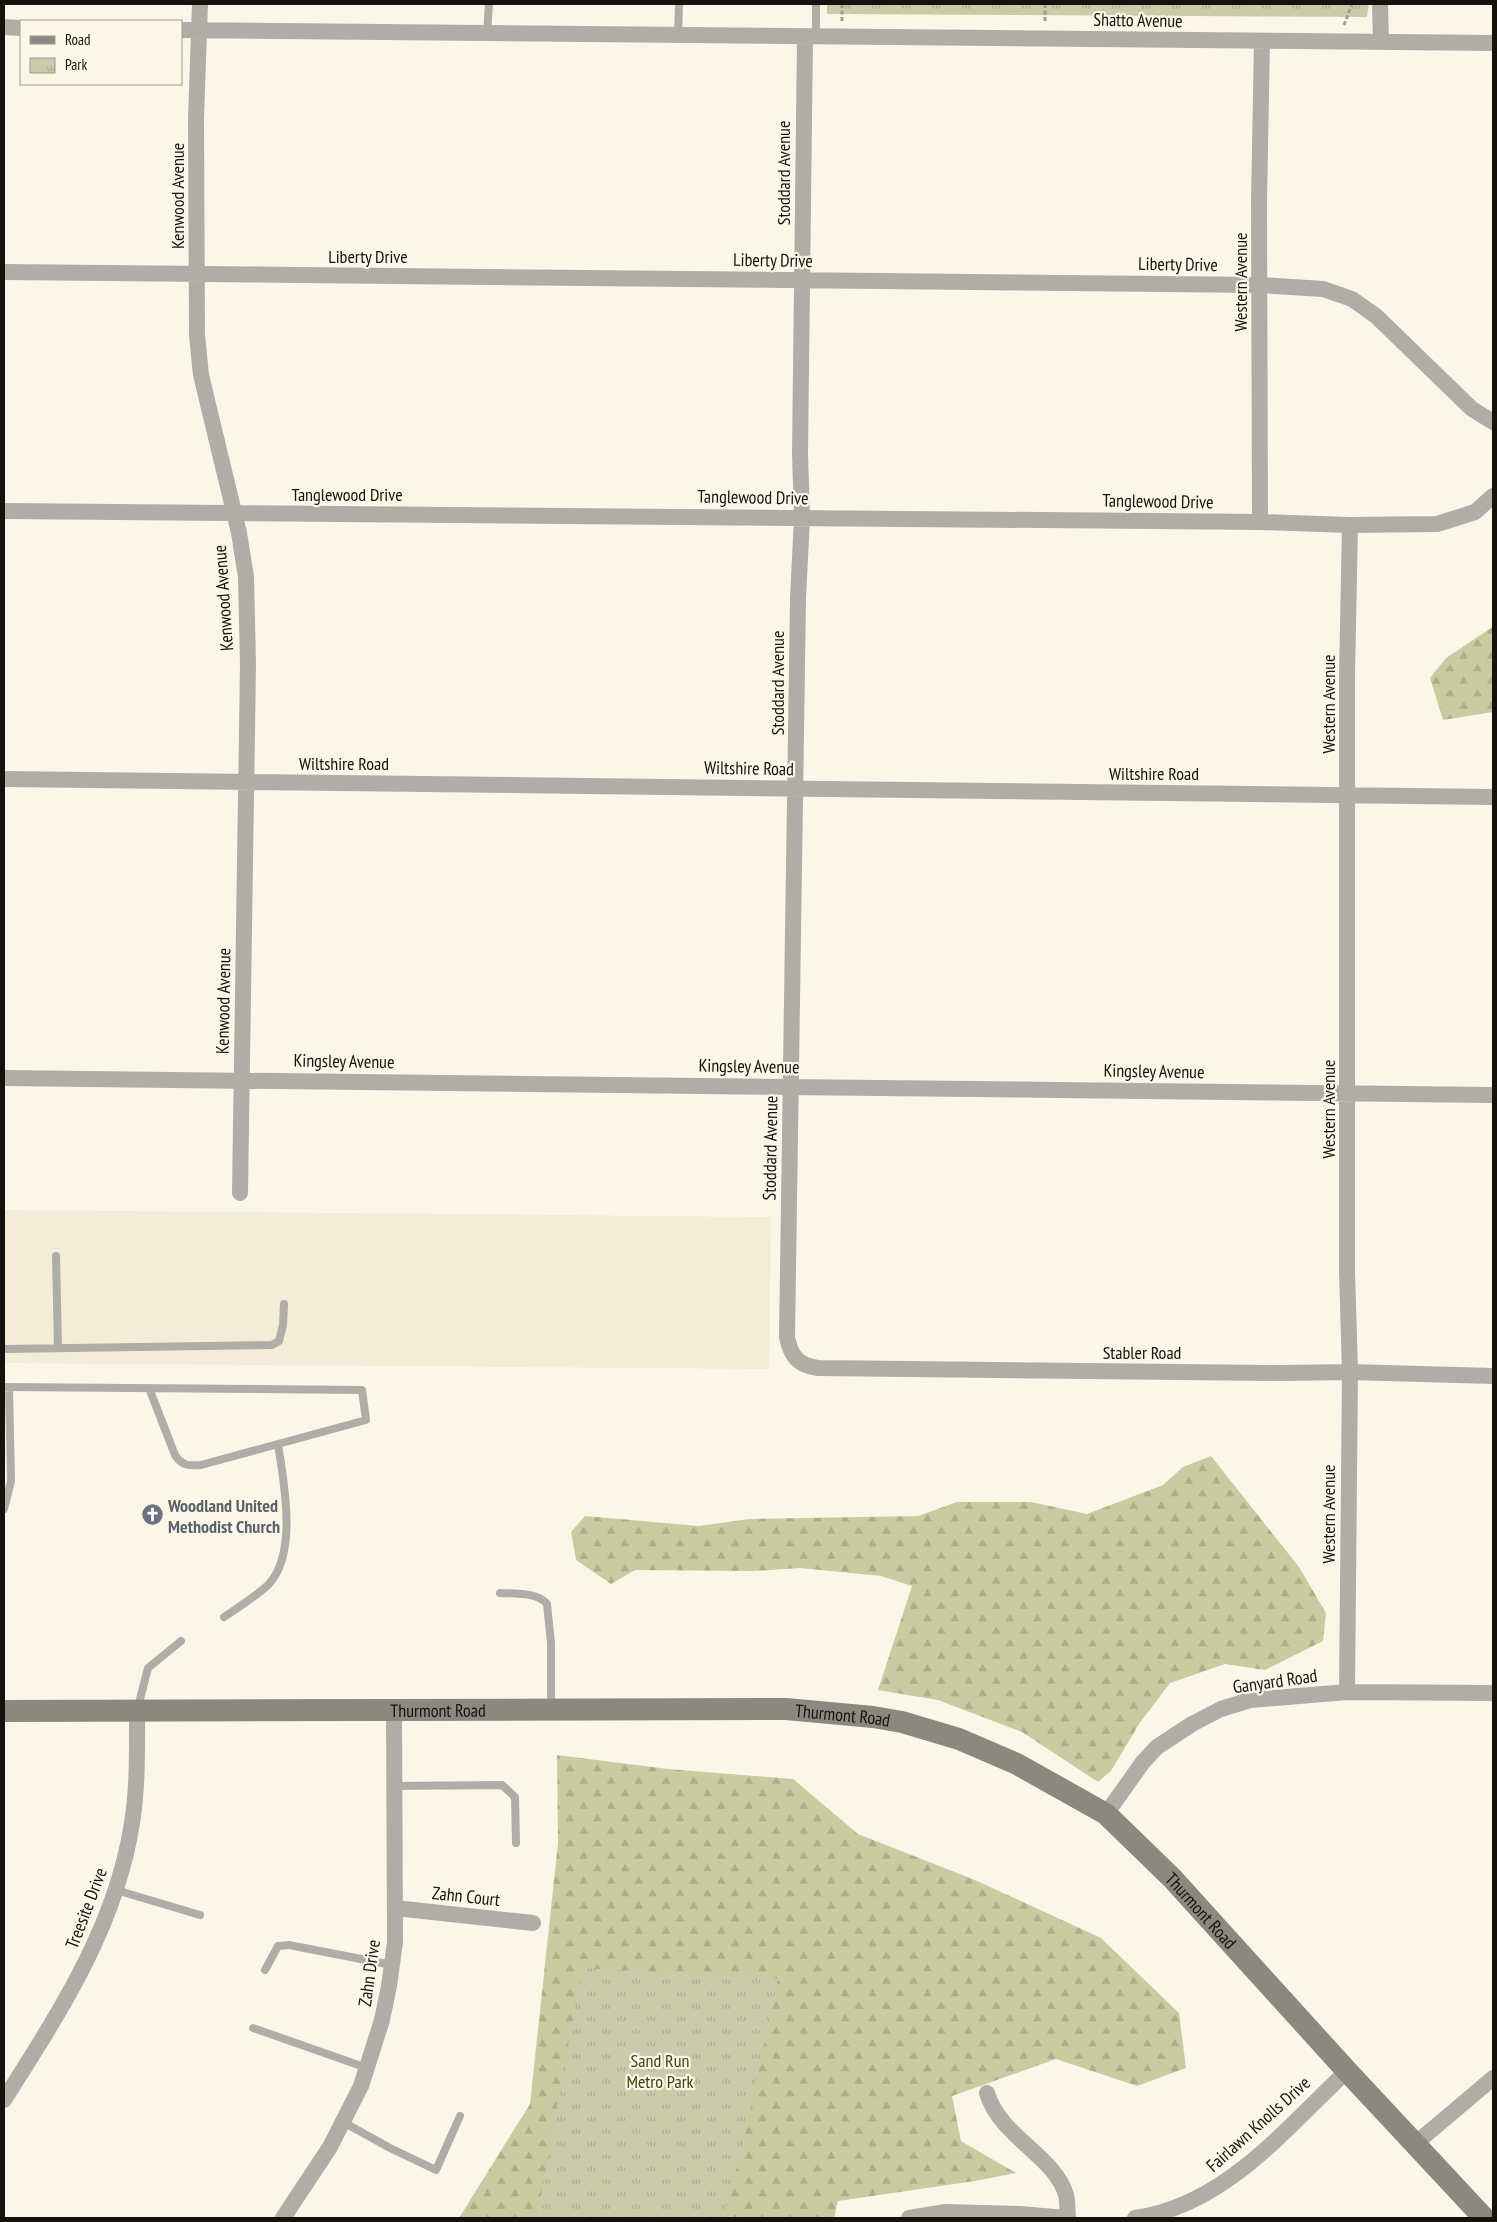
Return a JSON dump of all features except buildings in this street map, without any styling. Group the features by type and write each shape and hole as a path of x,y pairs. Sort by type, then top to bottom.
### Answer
{"street":[{"name":"Kenwood Avenue","path":"200,4 196,118 197,335 202,375 236,514 246,577 248,664 240,1194"},
{"path":"1380,4 1381,42"},
{"path":"4,27 20,28"},
{"name":"Shatto Avenue","path":"182,30 1493,43"},
{"name":"Stoddard Avenue","path":"795,1357 790,1352 787,1337 798,598 802,518 800,453 802,280 810,37"},
{"name":"Western Avenue","path":"1260,522 1259,202 1262,41"},
{"name":"Liberty Drive","path":"4,272 1260,285 1323,289 1352,299 1376,316 1472,409 1493,422"},
{"name":"Tanglewood Drive","path":"4,511 1260,522 1350,525 1436,524 1475,512 1493,496"},
{"name":"Western Avenue","path":"1347,1692 1350,1372 1347,1270 1350,525"},
{"name":"Wiltshire Road","path":"4,779 1493,797"},
{"name":"Kingsley Avenue","path":"4,1078 1493,1095"},
{"name":"Stabler Road","path":"795,1357 805,1366 818,1368 1282,1373 1350,1372 1493,1376"},
{"name":"Ganyard Road","path":"1106,1814 1156,1747 1206,1716 1250,1700 1347,1692 1493,1693"},
{"name":"Zahn Drive","path":"283,2218 330,2147 361,2086 382,2020 395,1942 394,1709"},
{"name":"Thurmont Road","path":"4,1711 786,1709 873,1717 930,1730 988,1750 1046,1779 1106,1814 1172,1878 1347,2071 1484,2218"},
{"name":"Treesite Drive","path":"4,2100 69,1997 91,1954 116,1890 132,1824 137,1780 137,1710"},
{"name":"Zahn Court","path":"395,1908 533,1923"},
{"name":"Fairlawn Knolls Drive","path":"1135,2218 1156,2215 1209,2194 1247,2166 1347,2071"},
{"path":"1415,2144 1493,2078"},
{"path":"909,2218 946,2212 1020,2214 1067,2218 1066,2195 1056,2176 1007,2128 991,2107 987,2093"}],"lane":[{"path":"487,33 489,4"},
{"path":"678,35 679,4"},
{"path":"810,37 816,4"},
{"path":"56,1256 58,1348"},
{"path":"4,1349 272,1344 279,1341 284,1325 284,1304"},
{"path":"4,1509 10,1481 6,1387 149,1388 362,1390 366,1420 190,1466 180,1463 175,1455 149,1388"},
{"path":"224,1616 269,1584 279,1568 286,1537 287,1515 278,1444"},
{"path":"500,1593 536,1597 544,1600 547,1604 551,1643 552,1709"},
{"path":"137,1710 148,1668 181,1641"},
{"path":"394,1786 502,1785 515,1796 516,1843"},
{"path":"116,1890 200,1915"},
{"path":"265,1970 278,1946 289,1945 392,1965"},
{"path":"253,2028 367,2068"},
{"path":"343,2122 390,2148 436,2170 460,2116"}],"shaded area":[{"path":"4,1210 771,1217 769,1369 4,1363"}],"green space":[{"path":"827,4 1369,4 1367,17 827,14"},
{"path":"1493,628 1493,712 1443,720 1430,678 1446,658"},
{"path":"1211,1456 1299,1567 1326,1613 1323,1641 1265,1670 1225,1664 1170,1683 1139,1724 1111,1771 1098,1782 1022,1732 938,1700 878,1690 912,1586 881,1576 800,1568 753,1571 635,1570 611,1584 576,1560 571,1532 585,1516 699,1526 749,1519 918,1516 957,1502 1031,1502 1087,1514 1163,1485 1183,1467"},
{"path":"557,1755 668,1769 793,1779 858,1834 975,1880 1101,1938 1179,2013 1186,2068 1137,2086 1056,2059 952,2096 961,2141 1016,2173 975,2181 838,2201 834,2218 459,2218 530,2104 558,1843"},
{"name":"Sand Run Metro Park","path":"582,1968 778,1979 740,2157 723,2218 537,2218"}],"place":[{"name":"Woodland United Methodist Church","path":"152,1515"}]}
